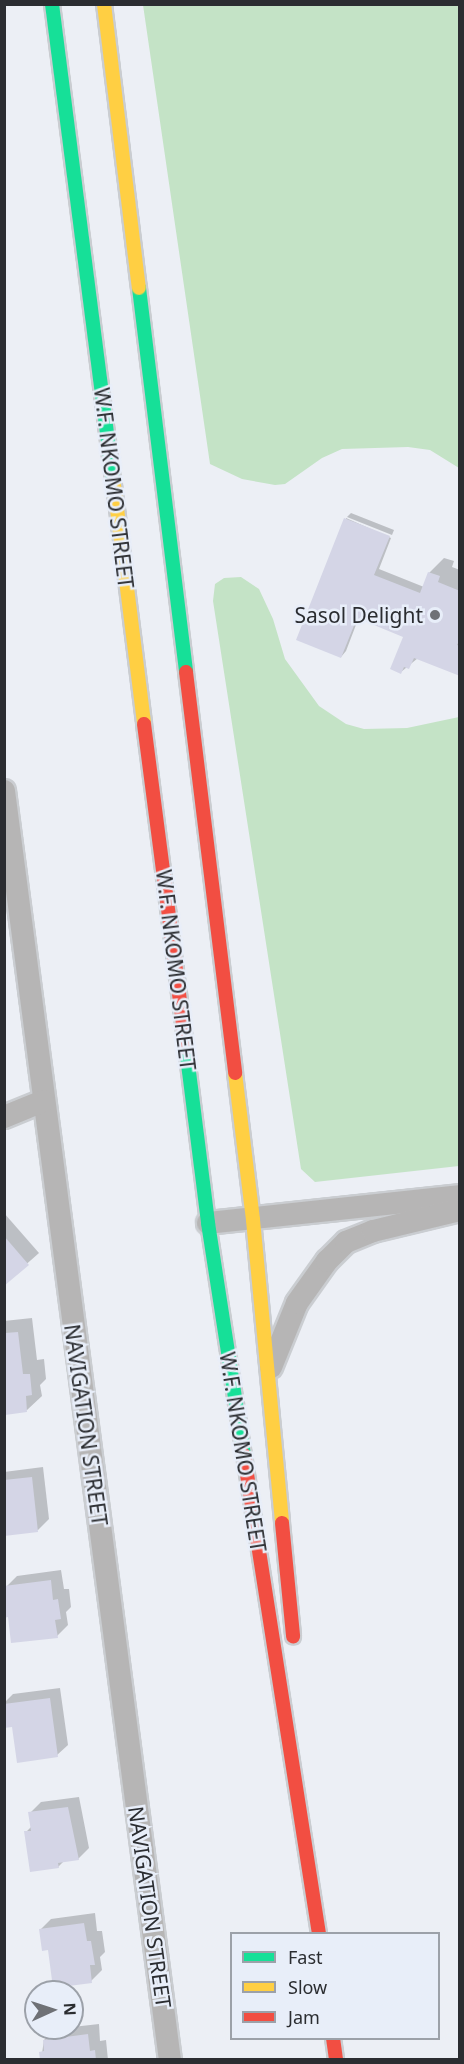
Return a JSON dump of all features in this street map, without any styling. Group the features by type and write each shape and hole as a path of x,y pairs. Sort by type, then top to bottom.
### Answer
{"main road":[{"name":"W.F. NKOMO STREET","path":"52,4 208,1223 320,1932"},
{"name":"W.F. NKOMO STREET","path":"104,4 253,1220 294,1648"},
{"name":"W.F. NKOMO STREET","path":"302,1731 320,1932"},
{"path":"333,2040 336,2060"}],"street":[{"name":"NAVIGATION STREET","path":"4,791 170,2060"},
{"path":"4,1117 43,1101"},
{"path":"208,1223 253,1220 459,1196"},
{"path":"268,1374 297,1303 327,1262 346,1242 374,1231 459,1210"}],"green space":[{"path":"143,5 459,5 459,468 430,450 408,447 342,449 322,458 285,484 275,485 242,479 210,464"},
{"path":"241,577 259,589 273,619 285,659 319,706 346,724 364,729 407,728 459,717 459,1166 315,1182 301,1169 213,601 215,584 224,578"}],"building":[{"path":"344,518 390,536 374,575 420,593 428,572 440,576 438,582 460,591 460,639 457,645 460,646 460,676 414,658 409,669 404,667 401,674 390,669 403,637 357,618 341,658 296,640"},
{"path":"4,1236 29,1265 4,1286"},
{"path":"18,1332 23,1374 30,1374 32,1395 26,1396 27,1412 5,1415 5,1333"},
{"path":"32,1477 38,1532 4,1536 4,1480"},
{"path":"51,1580 53,1600 58,1599 61,1619 55,1620 58,1638 11,1643 8,1617 4,1618 4,1586"},
{"path":"50,1698 58,1757 17,1763 12,1727 4,1728 4,1704"},
{"path":"68,1807 79,1860 58,1863 59,1868 30,1872 24,1831 31,1831 28,1812"},
{"path":"84,1923 87,1941 91,1941 95,1965 90,1965 92,1983 84,1984 84,1980 52,1980 48,1950 42,1951 39,1929"},
{"path":"88,2034 90,2051 95,2050 96,2060 40,2060 39,2052 44,2051 43,2040 84,2040 84,2035"}],"traffic: fast":[{"path":"52,4 114,485"},
{"path":"139,288 186,672"},
{"path":"186,1048 208,1223 244,1455"}],"traffic: slow":[{"path":"104,4 139,288"},
{"path":"114,485 144,724"},
{"path":"235,1073 253,1220 282,1523"}],"traffic: jam":[{"path":"186,672 235,1073"},
{"path":"144,724 186,1048"},
{"path":"244,1455 319,1932"},
{"path":"282,1523 293,1636"},
{"path":"333,2040 336,2060"}],"place":[{"name":"Sasol Delight","path":"435,615"}]}
